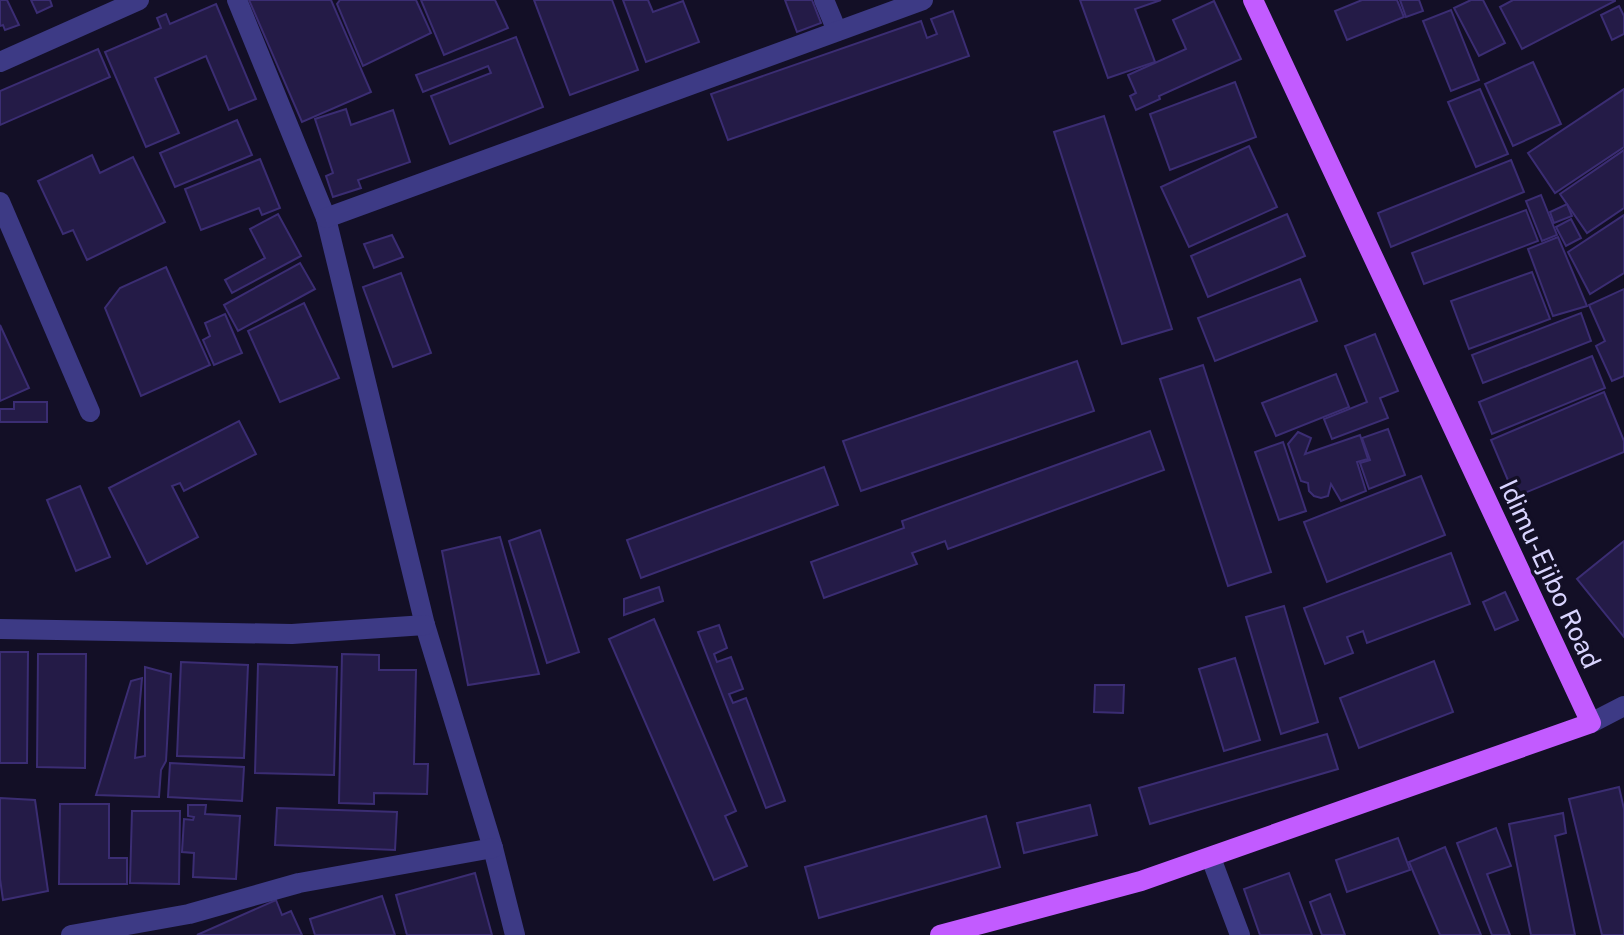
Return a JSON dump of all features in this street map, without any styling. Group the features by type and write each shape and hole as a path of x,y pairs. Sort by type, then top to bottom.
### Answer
{"main road":[{"name":"Idimu-Ejibo Road","path":"1253,0 1591,723"},
{"path":"940,935 1141,881 1591,723"}],"street":[{"path":"0,62 139,0"},
{"path":"237,0 326,218 425,625 493,848 515,935"},
{"path":"824,0 837,31"},
{"path":"326,218 923,0"},
{"path":"0,202 90,412"},
{"path":"0,629 292,634 425,625"},
{"path":"1591,723 1624,706"},
{"path":"71,935 189,914 299,883 493,848"},
{"path":"1211,858 1240,935"}],"building":[{"path":"0,0 7,0 19,25 5,30 3,25 0,26"},
{"path":"31,0 50,0 52,6 37,13"},
{"path":"249,0 331,0 371,92 302,122"},
{"path":"340,0 416,0 431,33 363,66 337,4"},
{"path":"421,0 495,0 508,28 444,55"},
{"path":"534,0 612,0 638,70 570,95"},
{"path":"623,0 648,0 653,12 683,1 699,42 646,62"},
{"path":"785,0 812,0 821,23 797,32"},
{"path":"1080,0 1161,0 1135,9 1155,62 1108,78"},
{"path":"1362,0 1397,0 1404,17 1347,40 1335,11"},
{"path":"1400,0 1419,0 1423,11 1406,17"},
{"path":"1471,0 1483,0 1505,43 1479,56 1454,8"},
{"path":"1513,0 1615,1 1522,49 1500,7"},
{"path":"1214,1 1241,59 1159,96 1160,99 1136,110 1130,96 1136,93 1128,75 1186,49 1173,20"},
{"path":"216,4 256,99 229,110 206,56 155,78 179,133 146,147 105,52 161,28 157,18 166,14 170,24"},
{"path":"1619,6 1624,16 1624,34 1612,40 1601,15"},
{"path":"1451,10 1479,80 1451,91 1423,21"},
{"path":"953,11 969,56 728,140 711,94 921,21 927,38 937,34 931,19"},
{"path":"516,37 543,107 450,144 431,96 491,73 488,66 423,92 416,75"},
{"path":"98,49 110,77 0,125 0,91"},
{"path":"1533,62 1561,124 1513,146 1485,84"},
{"path":"1235,82 1256,137 1170,170 1150,114"},
{"path":"1480,89 1508,154 1476,167 1448,102"},
{"path":"1624,89 1624,147 1555,193 1528,153"},
{"path":"346,109 351,125 393,110 410,162 358,180 361,188 333,197 326,176 333,173 315,119"},
{"path":"1104,116 1172,329 1122,344 1054,132"},
{"path":"237,120 252,155 175,187 160,153"},
{"path":"1249,146 1277,207 1189,247 1161,187"},
{"path":"1624,150 1624,208 1587,233 1560,194"},
{"path":"92,155 100,173 133,157 165,222 87,260 73,230 63,234 38,181"},
{"path":"260,159 280,208 262,215 259,208 201,230 185,189"},
{"path":"1511,160 1524,192 1391,247 1378,213"},
{"path":"1541,195 1557,235 1542,241 1526,201"},
{"path":"1567,204 1572,216 1554,223 1550,212"},
{"path":"1526,210 1538,241 1424,284 1412,253"},
{"path":"278,214 301,256 232,293 225,280 265,258 250,229"},
{"path":"1287,214 1305,256 1208,297 1191,256"},
{"path":"1624,215 1624,273 1590,294 1568,252"},
{"path":"1571,219 1581,238 1566,246 1556,227"},
{"path":"392,235 403,257 374,268 364,244"},
{"path":"1558,237 1587,306 1553,316 1528,249"},
{"path":"300,263 315,289 238,331 224,305"},
{"path":"166,267 210,365 141,396 105,308 120,288"},
{"path":"1532,272 1550,319 1469,349 1451,301"},
{"path":"401,273 431,353 393,367 363,287"},
{"path":"1300,279 1317,321 1215,361 1198,318"},
{"path":"1624,289 1624,376 1612,381 1596,346 1605,341 1589,305"},
{"path":"304,303 339,378 280,402 248,331"},
{"path":"1581,313 1591,341 1483,383 1472,355"},
{"path":"225,314 242,353 214,365 203,340 210,336 205,323"},
{"path":"0,325 29,388 0,401"},
{"path":"1375,334 1398,391 1380,398 1388,418 1332,439 1324,419 1367,402 1345,346"},
{"path":"1592,356 1605,388 1492,434 1479,402"},
{"path":"1077,361 1094,411 861,491 843,441"},
{"path":"1203,365 1271,572 1228,586 1160,379"},
{"path":"1336,374 1349,407 1276,436 1262,403"},
{"path":"1604,392 1624,441 1624,452 1515,497 1491,440"},
{"path":"14,402 47,402 47,422 0,422 0,409 14,409"},
{"path":"239,421 256,454 184,491 180,483 172,486 198,537 147,564 109,488"},
{"path":"1388,429 1405,475 1369,489 1360,463 1370,460 1362,438"},
{"path":"1150,431 1164,470 948,549 945,541 912,553 917,564 824,598 811,562 904,528 902,521"},
{"path":"1298,432 1311,438 1305,454 1360,435 1368,459 1357,462 1366,491 1341,501 1331,484 1328,496 1314,496 1309,491 1308,483 1301,481 1288,444"},
{"path":"1283,442 1306,511 1279,520 1255,452"},
{"path":"824,467 838,505 641,578 627,540"},
{"path":"1421,476 1445,535 1327,582 1304,522"},
{"path":"80,486 110,557 76,571 47,500"},
{"path":"540,530 579,652 547,663 509,541"},
{"path":"500,537 539,674 468,685 442,551"},
{"path":"1624,541 1624,637 1577,579"},
{"path":"1451,553 1470,604 1367,643 1363,631 1347,637 1353,653 1325,664 1304,608"},
{"path":"659,587 663,601 624,615 624,599"},
{"path":"1505,592 1518,620 1495,630 1483,602"},
{"path":"1284,606 1318,722 1281,734 1246,617"},
{"path":"654,619 736,811 725,816 747,866 714,880 609,639"},
{"path":"719,625 727,648 714,654 717,662 731,657 743,689 729,694 733,703 746,698 785,801 766,808 698,632"},
{"path":"0,652 28,652 27,763 0,763"},
{"path":"38,654 86,654 85,768 37,767"},
{"path":"342,654 379,655 379,670 416,670 414,764 428,764 427,794 374,793 374,804 339,803"},
{"path":"1235,658 1260,740 1224,751 1199,669"},
{"path":"1434,661 1453,712 1359,748 1340,698"},
{"path":"181,662 248,665 244,758 177,756"},
{"path":"258,664 337,667 334,775 255,773"},
{"path":"145,667 171,674 166,761 161,770 159,797 96,795 131,681 142,678 135,758 145,756"},
{"path":"1095,685 1124,685 1123,713 1094,712"},
{"path":"1327,734 1338,769 1150,824 1139,788"},
{"path":"170,763 244,767 242,801 168,797"},
{"path":"1619,787 1624,809 1624,935 1602,935 1569,799"},
{"path":"0,798 35,800 48,891 3,900"},
{"path":"60,804 109,804 109,858 127,858 127,884 59,884"},
{"path":"188,805 206,805 205,814 240,816 236,879 193,877 194,853 182,852 184,819 193,820 194,817 188,816"},
{"path":"1090,805 1097,835 1024,853 1017,823"},
{"path":"277,808 397,812 395,850 275,845"},
{"path":"132,811 180,811 179,884 130,883"},
{"path":"1563,813 1566,833 1555,836 1575,935 1531,935 1509,824"},
{"path":"986,816 1000,867 819,918 805,867"},
{"path":"1496,828 1511,866 1487,874 1510,935 1492,935 1457,843"},
{"path":"1398,838 1410,870 1347,892 1336,860"},
{"path":"1445,847 1481,935 1440,935 1409,862"},
{"path":"475,873 492,935 407,935 396,895"},
{"path":"1289,873 1312,935 1260,935 1244,889"},
{"path":"1330,894 1345,935 1322,935 1310,902"},
{"path":"382,896 395,935 315,935 310,919"},
{"path":"276,900 282,915 291,911 302,935 197,935"}]}
